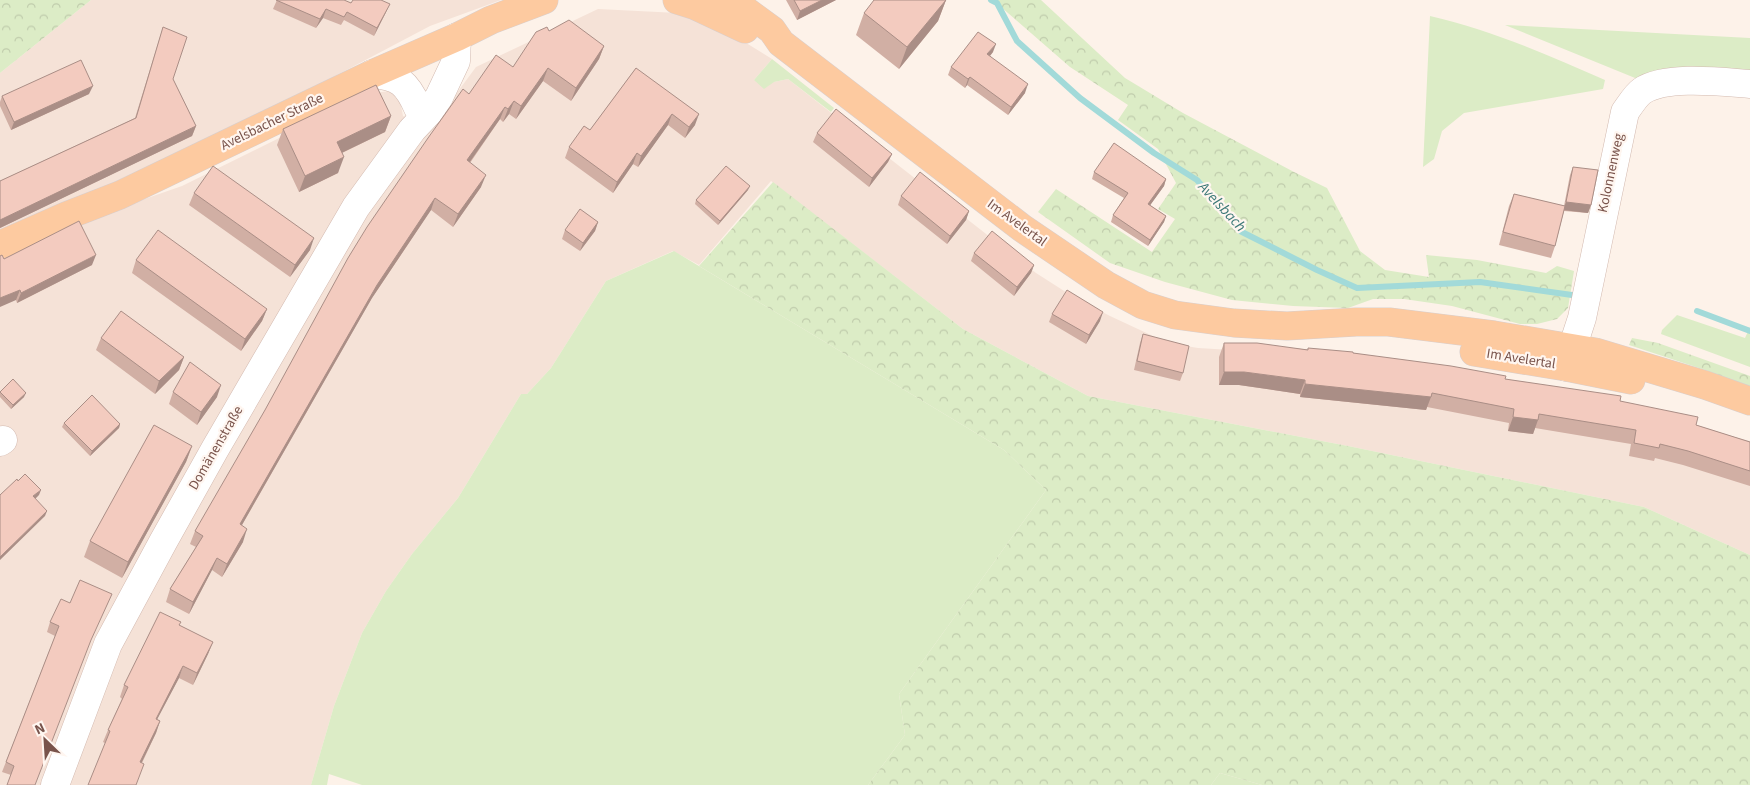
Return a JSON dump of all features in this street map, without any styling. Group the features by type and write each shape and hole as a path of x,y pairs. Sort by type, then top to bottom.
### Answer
{"main road":[{"name":"Avelsbacher Straße","path":"0,246 66,216 120,195 372,74 491,20 544,0"},
{"name":"Im Avelertal","path":"677,0 696,6 773,42 781,43"},
{"name":"Im Avelertal","path":"725,0 742,8 772,30 781,43 1022,228 1106,285 1143,305 1174,315 1234,323 1287,326 1389,322 1494,336 1569,357 1618,376 1750,414"},
{"name":"Im Avelertal","path":"1287,326 1329,336 1386,340 1447,348 1569,357"},
{"path":"1569,357 1595,352 1705,385 1750,401"}],"street":[{"name":"Domänenstraße","path":"56,785 108,644 220,440 356,207 415,119 428,113 439,97 456,61 457,37"},
{"path":"372,74 390,76 400,81 410,92 415,119"},
{"name":"Kolonnenweg","path":"1569,357 1582,318 1625,112 1642,91 1661,84 1704,81 1750,84"}],"shaded area":[{"path":"91,0 501,0 430,26 303,93 0,236 0,73"},
{"path":"598,9 678,13 709,20 772,59 754,80 774,82 788,79 1036,273 1072,296 1168,343 1198,348 1264,352 1662,418 1750,441 1750,555 1644,507 1348,446 1088,396 963,329 771,181 699,265 673,251 606,281 551,368 527,394 521,394 458,498 412,554 386,591 362,633 334,706 311,785 0,785 0,256 93,217 182,186 362,97 374,93 390,91 400,101 403,116 428,132 476,67"}],"green space":[{"path":"0,0 91,0 0,73"},
{"path":"993,0 1041,0 1125,78 1183,113 1327,188 1360,251 1385,270 1429,277 1426,255 1477,260 1546,273 1557,266 1574,271 1568,308 1557,319 1537,324 1520,324 1452,306 1404,299 1373,299 1348,308 1293,306 1232,300 1165,282 1110,263 1038,212 1056,189 1152,252 1175,219 1158,209 1176,183 1158,149 1118,120 1128,105 1070,67"},
{"path":"1430,16 1475,28 1562,61 1605,80 1603,89 1464,113 1442,131 1434,159 1423,167"},
{"path":"1505,25 1750,38 1750,73 1682,68 1661,69 1640,80"},
{"path":"772,59 834,108 831,112 788,79 774,82 764,89 754,80"},
{"path":"773,182 963,329 1088,396 1348,446 1644,507 1750,555 1750,785 1262,785 1220,773 1211,785 868,785 905,735 899,694 1046,490 1004,450 699,266"},
{"path":"674,251 1004,450 1046,490 899,694 905,735 868,785 362,785 329,774 327,785 311,785 334,706 362,633 386,591 412,554 458,498 521,394 527,394 551,368 606,281"},
{"path":"1677,315 1745,338 1750,327 1750,367 1661,334 1662,330"},
{"path":"1632,338 1658,343 1750,376 1750,388 1708,371 1629,345"},
{"path":"1220,773 1262,785 1211,785"}],"building":[{"path":"276,0 344,0 351,3 353,0 381,0 390,4 377,28 347,12 344,17 326,9 320,19"},
{"path":"794,0 822,0 800,11"},
{"path":"874,0 946,0 907,47 864,13"},
{"path":"569,20 604,46 576,88 548,68 521,106 514,101 508,109 505,107 467,160 486,175 458,214 435,198 377,285 240,524 247,529 227,564 217,558 193,602 170,589 203,536 195,531 265,410 348,258 428,138 463,89 469,94 496,55 513,67 536,32 547,27 549,31"},
{"path":"163,27 187,37 173,79 196,126 0,220 0,181 136,118"},
{"path":"978,32 996,44 987,54 1028,84 1011,107 970,77 968,79 951,67"},
{"path":"81,60 93,86 14,122 2,96"},
{"path":"636,68 699,114 689,127 672,114 641,156 637,153 617,182 569,147 584,126 590,130"},
{"path":"376,85 391,116 337,142 344,157 305,176 283,129"},
{"path":"836,109 892,154 872,178 817,133"},
{"path":"1114,143 1166,179 1148,204 1166,216 1150,240 1113,215 1128,193 1094,172"},
{"path":"213,166 314,238 295,265 194,193"},
{"path":"726,166 750,186 720,221 696,200"},
{"path":"1573,167 1598,170 1591,205 1566,202"},
{"path":"920,172 969,211 950,236 901,196"},
{"path":"1514,194 1565,206 1555,246 1503,232"},
{"path":"580,209 598,222 583,243 565,230"},
{"path":"79,221 96,255 21,293 20,290 0,298 0,256 2,255 4,259"},
{"path":"158,230 267,309 245,339 136,260"},
{"path":"992,231 1034,265 1017,287 974,253"},
{"path":"1067,290 1103,312 1089,335 1052,314"},
{"path":"121,311 184,357 159,381 101,338"},
{"path":"1143,334 1189,346 1183,373 1137,361"},
{"path":"1224,343 1257,343 1308,350 1308,348 1353,352 1451,366 1506,376 1505,379 1621,396 1620,401 1698,417 1696,425 1750,442 1750,471 1660,444 1659,448 1634,443 1636,430 1539,414 1538,420 1513,417 1514,409 1432,393 1431,397 1305,384 1305,380 1244,372 1224,372"},
{"path":"190,362 221,385 201,412 173,392"},
{"path":"13,379 26,393 13,405 0,392"},
{"path":"92,395 120,424 92,451 64,423"},
{"path":"154,425 192,446 128,562 90,541"},
{"path":"25,474 41,490 33,496 47,511 0,557 0,495"},
{"path":"80,580 112,594 91,640 35,785 7,785 14,766 6,762 59,626 50,622 61,599 70,603"},
{"path":"160,612 181,622 179,625 213,642 197,673 183,666 156,719 160,721 140,762 144,764 136,785 88,785 110,731 108,730 128,687 124,685"}],"waterway":[{"name":"Avelsbach","path":"991,0 997,3 1017,41 1080,98 1154,153 1197,180 1240,231 1357,288 1480,282 1572,295"},
{"name":"Avelsbach","path":"1697,311 1750,331"}]}
